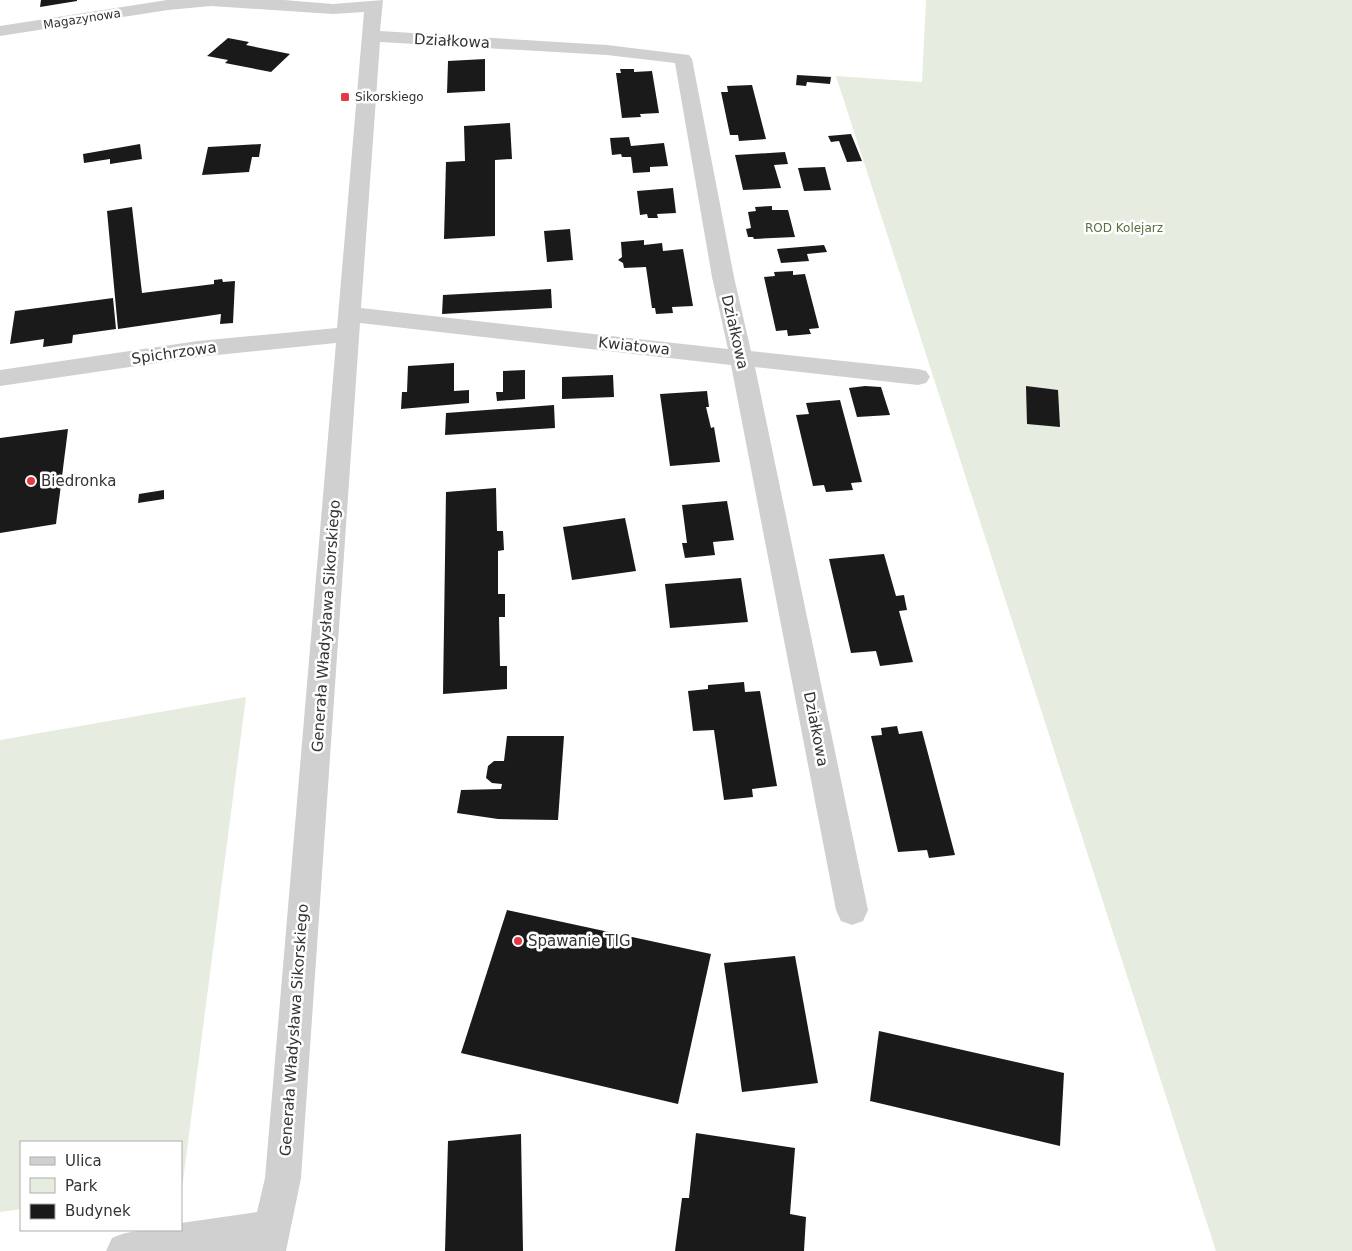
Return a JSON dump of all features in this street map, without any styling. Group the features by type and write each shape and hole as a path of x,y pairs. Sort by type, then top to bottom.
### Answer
{"street":[{"name":"Magazynowa","path":"0,31 168,5 211,1 332,9 374,3"},
{"name":"Generała Władysława Sikorskiego","path":"269,1239 283,1178 374,3"},
{"name":"Działkowa","path":"372,36 607,50 683,59 721,268 741,357 852,910"},
{"name":"Kwiatowa","path":"350,324 546,337 918,377"},
{"name":"Spichrzowa","path":"0,378 198,349 350,324"},
{"path":"125,1251 269,1239"}],"green space":[{"name":"ROD Kolejarz","path":"926,0 1352,0 1352,1251 1216,1251 836,76 922,82"},
{"path":"246,697 182,1188 182,1141 20,1141 20,1209 0,1212 0,740"}],"building":[{"path":"41,0 77,0 77,1 40,7"},
{"path":"228,38 249,42 246,45 290,54 271,72 225,63 228,60 207,56"},
{"path":"485,59 485,91 447,93 448,61"},
{"path":"620,69 634,69 634,72 652,71 659,113 640,114 641,117 622,118 616,73 621,73"},
{"path":"797,75 831,77 830,84 807,82 806,86 796,85"},
{"path":"752,85 766,139 739,141 738,135 730,135 721,92 728,92 727,86"},
{"path":"510,123 512,159 495,160 495,236 444,239 446,162 465,161 464,126"},
{"path":"851,134 862,161 847,162 839,141 831,142 828,136"},
{"path":"629,137 631,146 664,143 668,166 650,167 650,172 633,173 631,157 622,157 621,154 612,155 610,138"},
{"path":"140,144 142,159 110,164 110,159 84,163 83,154"},
{"path":"261,144 259,157 252,157 249,172 202,175 208,147"},
{"path":"785,152 788,164 774,165 781,188 743,190 735,155"},
{"path":"825,167 831,190 804,191 798,168"},
{"path":"673,188 676,213 657,214 658,218 648,218 647,214 640,215 637,191"},
{"path":"772,206 772,210 788,210 795,237 754,239 753,237 748,237 746,229 751,228 748,212 756,211 755,207"},
{"path":"132,207 142,293 214,284 214,280 222,279 223,282 235,281 233,323 220,324 221,314 118,329 107,211"},
{"path":"570,229 573,260 547,262 544,231"},
{"path":"644,240 644,245 662,243 663,251 683,249 693,306 672,307 673,313 656,314 655,308 652,308 646,267 624,268 623,263 618,260 622,257 621,242"},
{"path":"824,245 827,252 807,254 809,261 781,263 777,249"},
{"path":"793,271 793,275 805,274 819,328 809,329 811,334 788,336 787,330 776,331 764,277 775,276 774,272"},
{"path":"551,289 552,308 442,314 443,295"},
{"path":"113,298 116,329 73,335 72,343 43,347 44,339 10,344 15,311"},
{"path":"454,363 454,391 469,390 469,403 401,409 402,392 407,392 408,366"},
{"path":"525,370 525,399 497,401 496,392 503,392 503,371"},
{"path":"613,375 614,397 562,399 562,377"},
{"path":"1026,386 1058,390 1060,427 1027,424"},
{"path":"881,387 890,415 857,417 849,388"},
{"path":"707,391 709,407 706,407 711,428 714,427 720,462 670,466 660,394"},
{"path":"840,400 862,482 851,483 853,490 826,492 824,485 813,486 796,415 809,414 806,403"},
{"path":"554,405 555,428 445,435 446,413"},
{"name":"Biedronka","path":"68,429 56,524 0,533 0,438"},
{"path":"496,488 497,531 503,531 504,550 498,551 498,594 505,594 505,617 499,617 500,666 507,666 507,689 443,694 446,492"},
{"path":"164,490 164,499 138,503 139,494"},
{"path":"727,501 734,540 713,542 715,555 685,558 682,543 687,543 682,505"},
{"path":"625,518 636,571 572,580 563,527"},
{"path":"884,554 896,596 904,595 907,610 899,611 913,662 880,666 876,651 851,653 829,559"},
{"path":"741,578 748,622 670,628 665,584"},
{"path":"744,682 745,692 760,691 777,786 752,789 753,797 724,800 714,730 693,731 688,691 708,689 708,685"},
{"path":"897,726 899,734 922,731 955,855 929,858 927,850 898,852 871,736 882,735 881,728"},
{"path":"507,736 564,736 558,820 498,819 457,813 461,790 501,789 502,784 492,783 486,778 488,766 494,761 504,761"},
{"path":"507,910 711,954 678,1104 461,1053"},
{"path":"795,956 818,1083 742,1092 724,963"},
{"path":"879,1031 1064,1073 1060,1146 870,1101"},
{"path":"696,1133 795,1148 790,1214 806,1217 804,1251 675,1251 682,1198 689,1198"},
{"path":"521,1134 523,1251 445,1251 448,1141"}],"place":[{"name":"Sikorskiego","path":"345,97"},
{"name":"Biedronka","path":"31,481"},
{"name":"Spawanie TIG","path":"518,941"}]}
